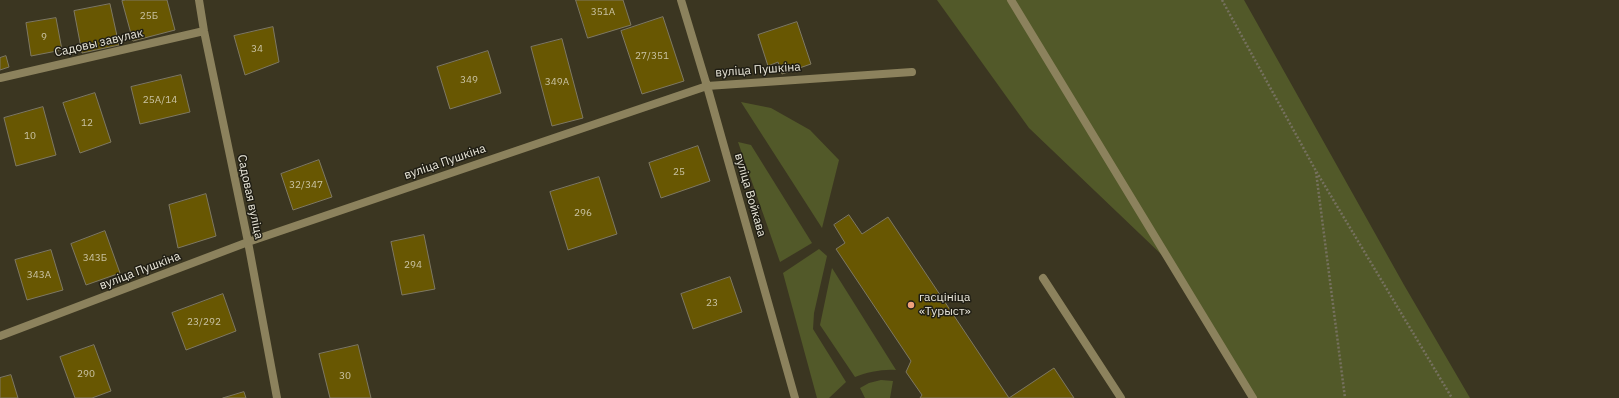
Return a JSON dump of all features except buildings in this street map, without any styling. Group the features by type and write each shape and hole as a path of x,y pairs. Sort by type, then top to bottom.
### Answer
{"street":[{"name":"Садовая вуліца","path":"199,0 204,31 248,242 277,398"},
{"name":"вуліца Войкава","path":"681,0 707,86 795,398"},
{"path":"1011,0 1253,398"},
{"name":"Садовы завулак","path":"0,78 204,31"},
{"name":"вуліца Пушкіна","path":"0,336 248,242 707,86 912,72"},
{"path":"1043,278 1122,398"}],"path":[{"path":"1222,0 1316,171 1452,398"},
{"path":"1316,171 1345,398"}],"green space":[{"path":"937,0 1244,0 1404,285 1470,398 1255,398 1162,255 1029,128"},
{"path":"741,102 771,108 810,130 839,160 822,228"},
{"path":"738,142 751,145 812,243 780,262"},
{"path":"819,249 827,256 814,313 813,329 846,382 829,398 817,398 783,273"},
{"path":"832,268 896,370 875,371 855,377 820,325"},
{"path":"881,380 893,381 890,398 865,398 860,388 869,383"}],"place":[{"name":"гасцініца «Турыст»","path":"911,305"}]}
